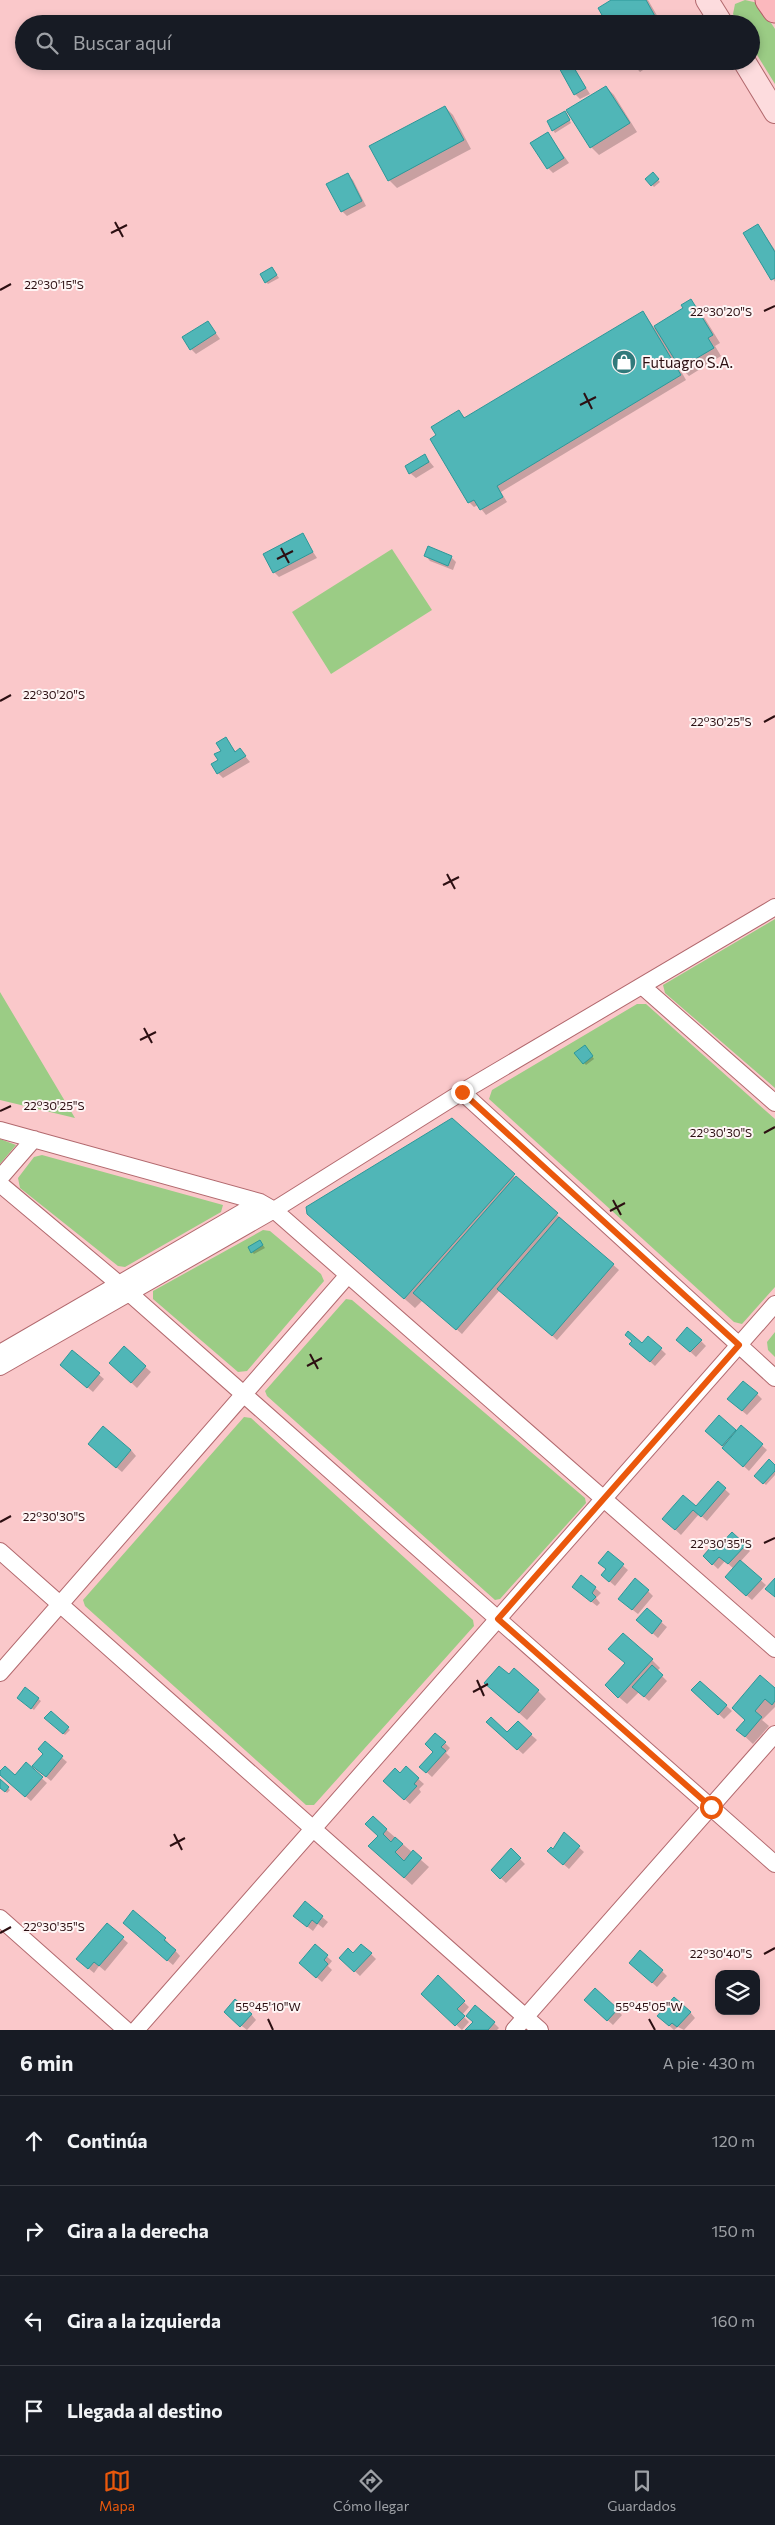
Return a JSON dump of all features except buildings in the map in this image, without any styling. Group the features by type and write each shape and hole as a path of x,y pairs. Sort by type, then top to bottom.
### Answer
{"main road":[{"path":"768,0 775,10"}],"street":[{"path":"707,0 716,15"},
{"path":"749,70 775,112"},
{"path":"0,1353 274,1210 462,1092 775,907"},
{"path":"642,986 775,1103"},
{"path":"462,1092 775,1378"},
{"path":"0,1130 260,1202 274,1210 775,1649"},
{"path":"0,1178 34,1139"},
{"path":"0,1184 125,1288 775,1864"},
{"path":"0,1367 260,1202"},
{"path":"0,1673 348,1275"},
{"path":"136,2030 775,1304"},
{"path":"0,1550 540,2030"},
{"path":"514,2030 775,1734"},
{"path":"0,1918 126,2030"}],"green space":[{"path":"745,0 758,3 775,29 775,84 760,60 760,15 734,15 735,4"},
{"path":"392,549 432,610 331,674 292,612"},
{"path":"775,919 775,1088 665,993 663,985"},
{"path":"0,992 75,1118 0,1100"},
{"path":"637,1004 646,1004 775,1119 775,1287 742,1324 734,1322 489,1099 492,1090"},
{"path":"0,1139 16,1145 0,1164"},
{"path":"42,1155 223,1205 221,1212 125,1267 118,1266 20,1188 18,1178 34,1157"},
{"path":"263,1230 270,1231 321,1274 324,1281 247,1371 238,1372 153,1299 153,1291"},
{"path":"346,1299 352,1300 585,1498 586,1503 500,1599 495,1600 267,1396 265,1391"},
{"path":"775,1332 775,1357 768,1350 767,1342"},
{"path":"244,1417 251,1418 473,1620 474,1626 314,1805 306,1805 85,1606 83,1600"}],"place":[{"name":"Futuagro S.A.","path":"624,362"}],"route":[{"path":"462,1092 739,1345 498,1619 711,1807"}]}
